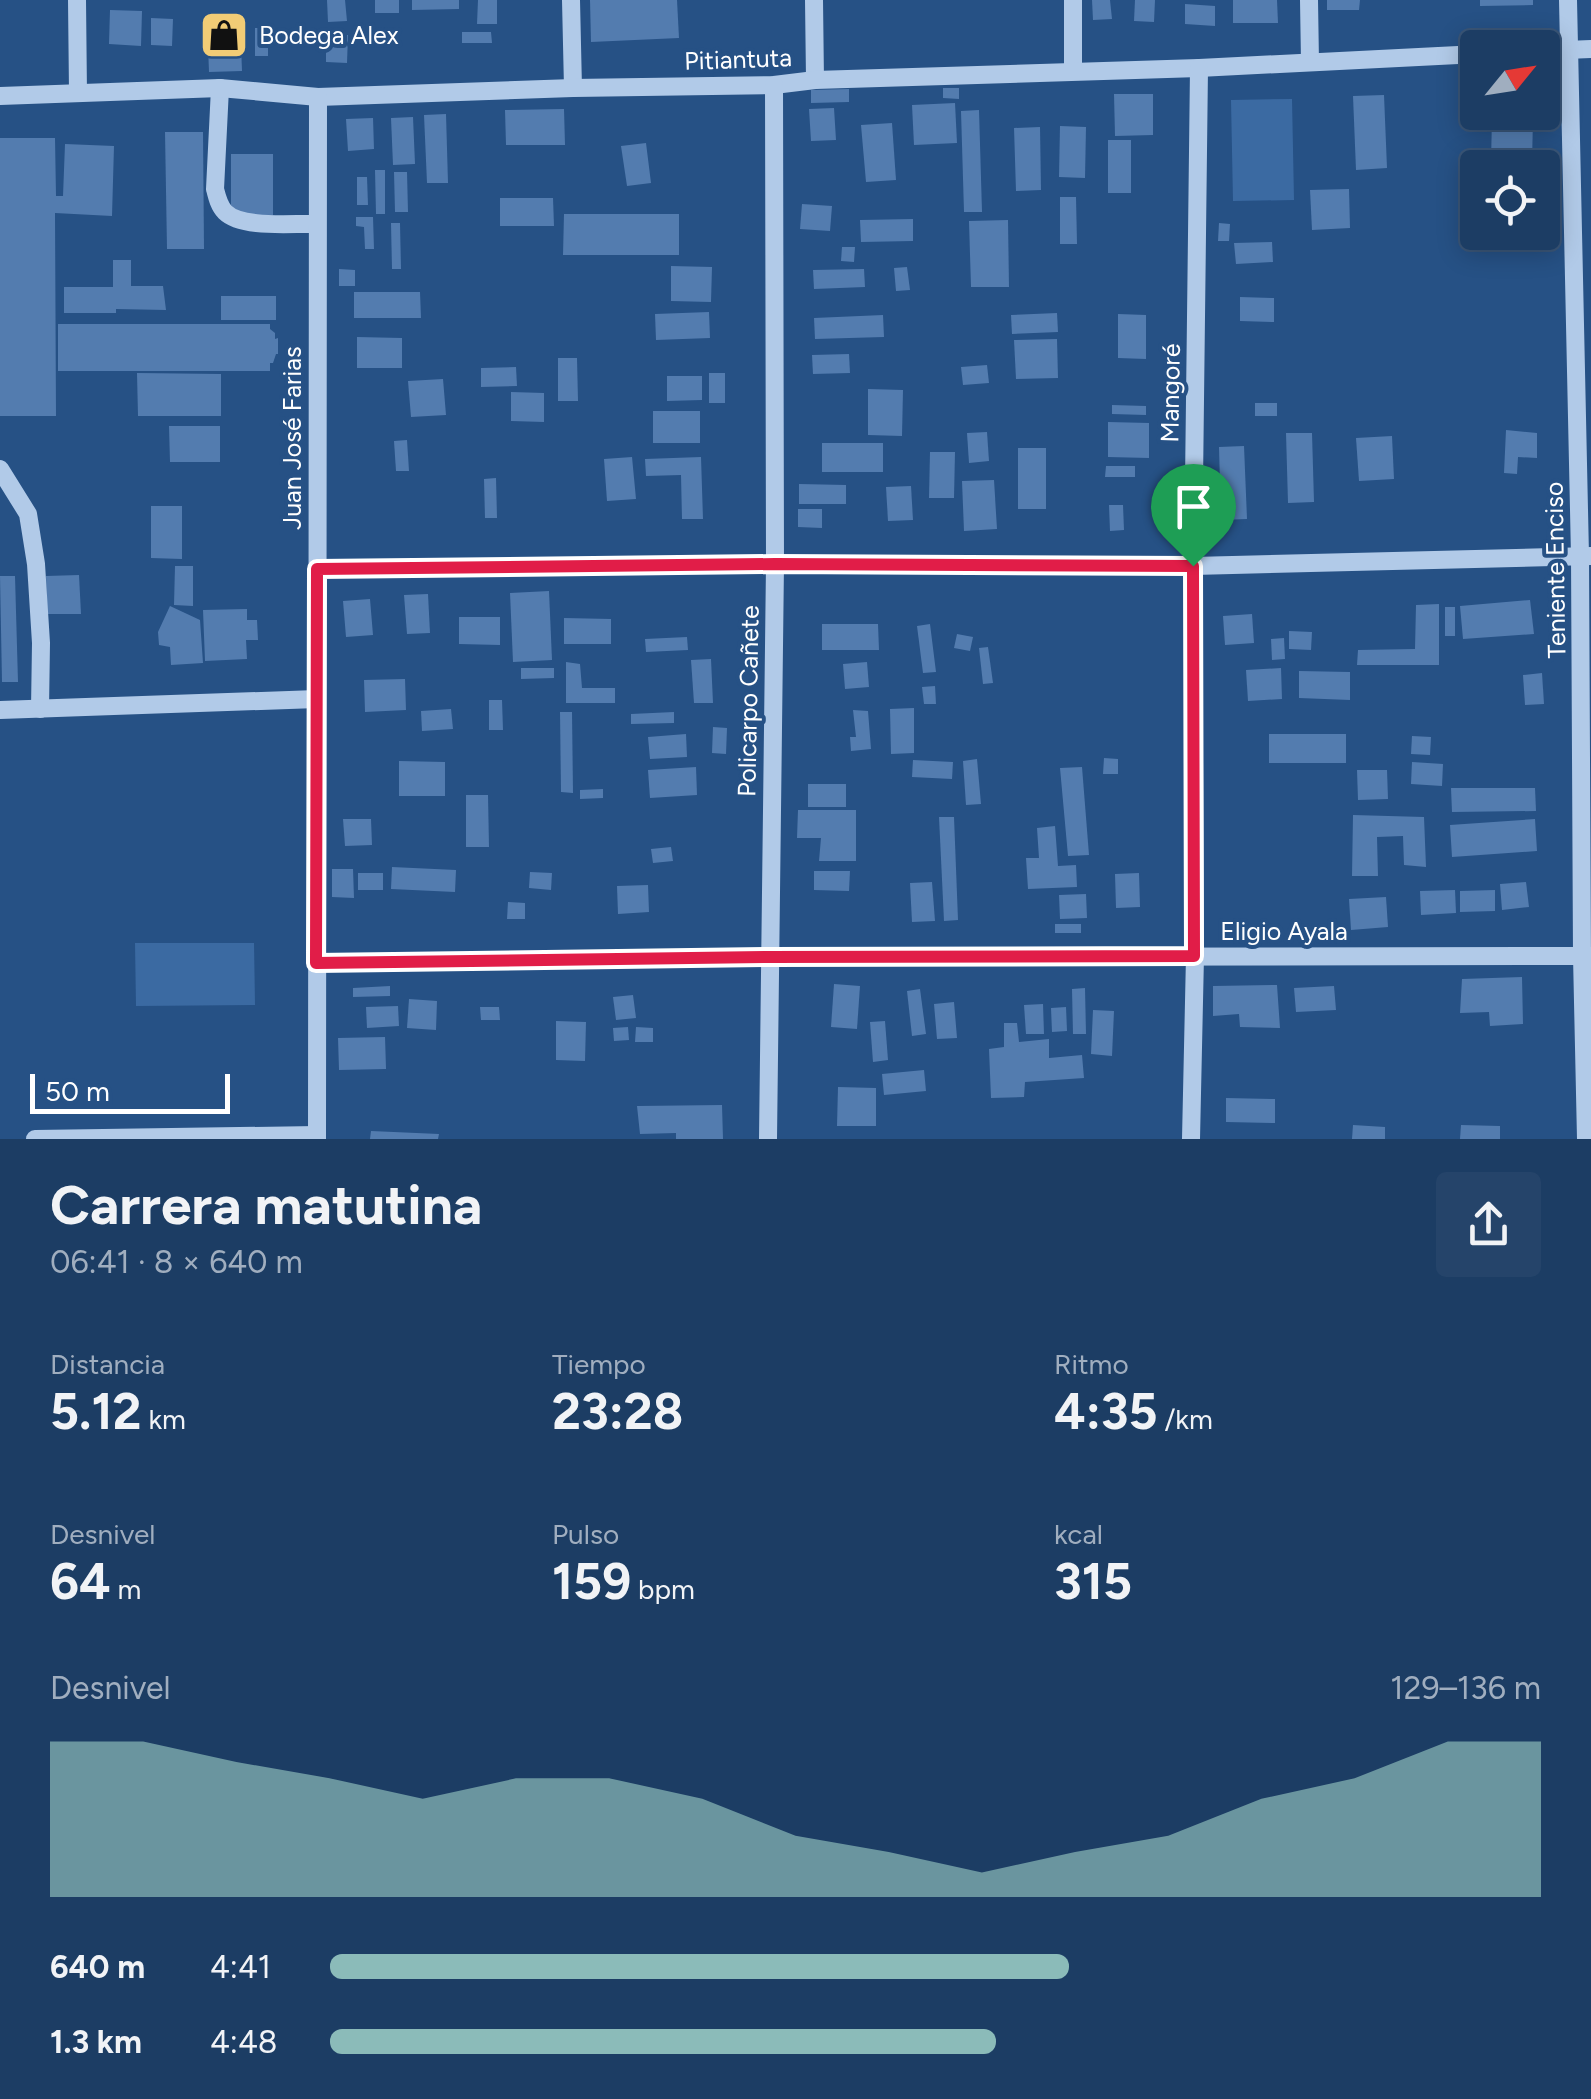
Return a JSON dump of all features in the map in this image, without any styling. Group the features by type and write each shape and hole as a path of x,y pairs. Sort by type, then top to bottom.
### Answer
{"street":[{"path":"78,0 78,93"},
{"path":"571,0 573,88"},
{"path":"814,0 814,80"},
{"path":"1073,0 1074,71"},
{"path":"1310,0 1310,62"},
{"name":"Teniente Enciso","path":"1568,0 1586,556 1586,1139"},
{"path":"1560,50 1591,49"},
{"name":"Pitiantuta","path":"0,96 220,88 318,97 774,85 814,80 1460,55"},
{"name":"Mangoré","path":"1191,1139 1199,68"},
{"name":"Policarpo Cañete","path":"768,1139 775,564 774,85"},
{"path":"220,88 215,189 226,214 242,222 316,224"},
{"name":"Juan José Farias","path":"317,1137 318,97"},
{"path":"0,469 28,514 36,564 40,709"},
{"path":"317,569 775,564 1193,566 1586,556"},
{"path":"0,710 317,699"},
{"name":"Eligio Ayala","path":"316,963 769,957 1586,956"},
{"path":"35,1139 317,1137"}],"shaded area":[{"path":"1292,99 1294,200 1233,201 1231,100"},
{"path":"135,943 254,943 255,1005 136,1006"}],"building":[{"path":"327,0 345,0 347,21 328,22"},
{"path":"375,0 399,0 399,13 375,13"},
{"path":"412,0 459,0 459,9 412,10"},
{"path":"478,0 497,0 497,24 477,24"},
{"path":"590,0 677,0 679,38 591,42"},
{"path":"1092,0 1110,0 1112,19 1093,20"},
{"path":"1135,0 1155,0 1154,22 1134,21"},
{"path":"1233,0 1277,0 1278,23 1233,23"},
{"path":"1327,0 1360,0 1359,10 1327,10"},
{"path":"1480,0 1533,0 1533,5 1480,6"},
{"path":"1185,4 1215,6 1215,26 1185,24"},
{"path":"110,10 142,11 141,46 109,44"},
{"path":"151,18 173,19 172,46 151,45"},
{"name":"Bodega Alex","path":"240,19 242,71 209,72 207,20"},
{"path":"255,28 268,28 268,56 255,56"},
{"path":"462,32 491,32 492,43 462,43"},
{"path":"326,34 348,35 347,63 326,62"},
{"path":"943,88 959,88 959,99 943,98"},
{"path":"849,89 849,102 811,103 811,90"},
{"path":"1114,94 1153,94 1153,135 1115,136"},
{"path":"1384,95 1387,168 1356,170 1353,96"},
{"path":"955,103 957,143 914,145 912,105"},
{"path":"834,108 836,140 811,141 809,109"},
{"path":"564,109 565,145 506,145 505,110"},
{"path":"979,110 982,212 964,212 961,111"},
{"path":"446,114 448,183 427,183 424,115"},
{"path":"413,117 415,164 393,165 391,118"},
{"path":"373,118 374,149 348,151 346,119"},
{"path":"892,123 896,180 866,182 861,125"},
{"path":"1060,126 1086,127 1085,178 1059,177"},
{"path":"1040,127 1041,190 1016,191 1014,128"},
{"path":"1492,130 1533,130 1532,150 1491,150"},
{"path":"165,132 203,132 204,249 167,249"},
{"path":"0,138 55,138 56,196 63,196 65,144 114,146 112,216 55,213 56,416 0,416"},
{"path":"1108,140 1131,140 1131,193 1108,193"},
{"path":"646,143 651,183 627,186 621,146"},
{"path":"231,154 273,154 273,215 231,215"},
{"path":"375,170 385,170 385,214 376,214"},
{"path":"394,172 407,172 408,212 395,212"},
{"path":"357,177 367,177 368,205 357,205"},
{"path":"1349,189 1350,228 1312,230 1310,190"},
{"path":"1060,197 1076,197 1077,244 1060,244"},
{"path":"500,198 553,198 554,226 500,226"},
{"path":"802,204 832,206 830,231 800,229"},
{"path":"564,214 679,214 679,255 563,255"},
{"path":"356,217 373,217 374,249 365,249 364,227 356,226"},
{"path":"913,219 913,241 861,242 860,220"},
{"path":"1008,220 1009,287 971,287 969,221"},
{"path":"391,223 400,223 401,269 392,269"},
{"path":"1219,223 1230,224 1229,241 1218,241"},
{"path":"1272,242 1273,262 1236,264 1234,243"},
{"path":"842,247 855,247 854,262 841,261"},
{"path":"113,260 131,260 131,286 163,286 166,310 64,313 64,287 113,287"},
{"path":"671,266 712,267 711,302 671,301"},
{"path":"907,267 910,290 896,291 894,268"},
{"path":"339,269 355,270 355,286 339,286"},
{"path":"864,269 865,287 814,289 813,270"},
{"path":"354,292 420,292 421,318 354,318"},
{"path":"221,296 276,296 276,320 221,320"},
{"path":"1240,297 1274,298 1274,322 1240,321"},
{"path":"709,312 710,338 656,340 655,314"},
{"path":"1057,313 1058,332 1012,334 1011,315"},
{"path":"1118,314 1146,315 1146,359 1118,358"},
{"path":"883,315 884,337 815,339 814,318"},
{"path":"58,324 270,324 275,339 278,338 278,354 270,363 270,371 58,371"},
{"path":"357,337 402,338 402,368 357,368"},
{"path":"1057,339 1058,378 1016,379 1014,340"},
{"path":"849,354 850,373 813,374 812,355"},
{"path":"558,358 577,358 578,401 558,401"},
{"path":"987,365 989,383 963,385 961,367"},
{"path":"516,367 517,386 481,387 481,368"},
{"path":"137,373 221,374 221,416 138,416"},
{"path":"709,373 725,373 725,403 709,403"},
{"path":"667,376 702,376 702,400 667,401"},
{"path":"443,379 446,415 411,417 408,381"},
{"path":"868,389 903,390 902,436 868,435"},
{"path":"511,392 544,393 544,422 511,421"},
{"path":"1255,403 1277,403 1277,416 1255,416"},
{"path":"1112,405 1146,406 1146,415 1112,414"},
{"path":"653,411 700,411 700,443 653,443"},
{"path":"1108,422 1149,423 1149,458 1108,457"},
{"path":"169,426 220,426 220,462 170,462"},
{"path":"1506,430 1537,433 1537,458 1518,457 1517,474 1504,473"},
{"path":"987,432 989,461 969,463 967,433"},
{"path":"1286,433 1312,433 1314,502 1288,503"},
{"path":"1392,436 1394,479 1359,481 1356,438"},
{"path":"407,440 409,471 396,471 394,441"},
{"path":"822,443 883,443 883,472 822,472"},
{"path":"1244,446 1247,519 1221,520 1219,447"},
{"path":"1018,448 1046,448 1046,509 1018,509"},
{"path":"930,452 955,452 954,498 929,498"},
{"path":"632,457 636,499 607,501 604,459"},
{"path":"701,457 703,519 682,519 681,475 646,476 645,459"},
{"path":"1106,466 1135,466 1135,477 1105,477"},
{"path":"496,478 497,518 485,518 484,479"},
{"path":"994,480 997,529 964,531 962,481"},
{"path":"799,484 846,485 846,504 799,504"},
{"path":"911,486 913,520 888,521 886,487"},
{"path":"1109,505 1123,505 1124,530 1110,531"},
{"path":"151,506 182,506 182,559 151,558"},
{"path":"798,509 822,509 822,528 798,527"},
{"path":"175,566 193,566 193,606 174,605"},
{"path":"79,575 81,614 47,614 46,576"},
{"path":"0,576 15,576 18,682 2,682"},
{"path":"549,591 552,660 513,662 510,593"},
{"path":"428,594 430,633 407,634 404,595"},
{"path":"370,599 373,635 346,637 343,601"},
{"path":"1530,600 1534,634 1463,639 1460,606"},
{"path":"1439,604 1439,665 1357,665 1358,650 1415,649 1416,605"},
{"path":"170,606 200,620 203,663 171,665 170,647 159,645 158,632"},
{"path":"1445,607 1455,607 1455,636 1445,636"},
{"path":"247,609 247,620 257,620 258,640 246,640 247,659 205,661 203,610"},
{"path":"1252,614 1254,643 1225,645 1223,616"},
{"path":"459,617 500,617 500,645 459,644"},
{"path":"564,618 611,619 611,644 564,644"},
{"path":"822,624 878,624 879,650 822,650"},
{"path":"930,624 936,672 923,673 917,626"},
{"path":"1289,631 1312,632 1311,650 1289,649"},
{"path":"957,634 973,637 970,651 954,648"},
{"path":"687,637 688,650 646,652 645,639"},
{"path":"1284,638 1285,659 1272,660 1271,639"},
{"path":"988,647 993,683 983,684 979,648"},
{"path":"711,659 713,703 694,703 691,660"},
{"path":"566,662 580,664 582,688 615,688 615,703 566,703"},
{"path":"867,662 869,687 845,689 843,664"},
{"path":"521,668 554,668 554,678 521,679"},
{"path":"1281,668 1282,699 1248,701 1246,670"},
{"path":"1299,671 1350,672 1350,700 1299,698"},
{"path":"1542,673 1544,704 1525,705 1523,675"},
{"path":"405,679 406,710 365,712 364,680"},
{"path":"935,686 936,704 924,704 922,687"},
{"path":"489,700 502,700 503,730 489,730"},
{"path":"914,708 914,753 891,754 890,709"},
{"path":"451,709 453,729 422,731 421,711"},
{"path":"853,710 868,711 871,749 851,751 850,737 856,737"},
{"path":"560,712 572,712 573,793 561,792"},
{"path":"674,712 674,723 631,724 631,714"},
{"path":"713,727 727,728 726,754 712,753"},
{"path":"686,734 687,757 650,759 648,737"},
{"path":"1269,734 1346,734 1346,763 1269,763"},
{"path":"1412,736 1431,737 1430,755 1411,754"},
{"path":"1104,758 1118,759 1118,774 1103,774"},
{"path":"977,759 981,804 966,805 963,761"},
{"path":"913,760 953,762 952,779 912,777"},
{"path":"399,761 445,762 445,796 399,796"},
{"path":"1412,762 1443,764 1442,786 1411,784"},
{"path":"696,767 697,795 650,798 648,770"},
{"path":"1082,767 1089,855 1068,856 1060,768"},
{"path":"1357,770 1387,770 1388,799 1358,800"},
{"path":"808,784 846,784 846,807 808,807"},
{"path":"1451,788 1535,788 1536,811 1452,812"},
{"path":"603,789 603,798 580,799 580,790"},
{"path":"466,795 488,795 489,847 466,847"},
{"path":"798,810 856,810 856,861 819,861 821,838 797,838"},
{"path":"1353,815 1424,817 1426,867 1404,865 1403,836 1377,837 1378,876 1352,876"},
{"path":"939,817 954,817 958,920 944,921"},
{"path":"343,819 371,819 372,845 345,846"},
{"path":"1535,819 1537,851 1452,857 1450,825"},
{"path":"1055,826 1058,866 1076,865 1077,887 1028,889 1026,858 1039,858 1037,828"},
{"path":"671,847 673,861 653,863 651,849"},
{"path":"392,867 456,870 455,892 391,889"},
{"path":"332,869 353,869 354,898 332,897"},
{"path":"814,871 850,871 849,891 814,890"},
{"path":"530,872 552,873 551,890 529,888"},
{"path":"358,873 383,873 383,890 358,890"},
{"path":"1139,873 1140,907 1116,908 1115,874"},
{"path":"932,882 935,921 912,922 910,883"},
{"path":"1526,882 1529,907 1502,910 1500,884"},
{"path":"648,885 649,912 618,914 617,886"},
{"path":"1455,890 1456,913 1421,915 1420,891"},
{"path":"1495,890 1495,911 1460,912 1460,891"},
{"path":"1086,894 1087,918 1060,919 1059,895"},
{"path":"1386,897 1388,927 1351,930 1349,899"},
{"path":"508,902 525,903 525,919 507,919"},
{"path":"1055,924 1081,924 1081,933 1055,933"},
{"path":"1522,977 1523,1024 1490,1026 1489,1012 1460,1013 1462,979"},
{"path":"834,984 860,986 857,1029 831,1027"},
{"path":"1277,985 1280,1028 1240,1027 1239,1014 1213,1016 1213,986"},
{"path":"390,986 390,996 353,997 353,988"},
{"path":"1334,986 1336,1010 1296,1012 1294,988"},
{"path":"1085,988 1086,1034 1073,1034 1072,989"},
{"path":"920,989 926,1034 912,1036 907,991"},
{"path":"633,995 636,1018 616,1020 613,997"},
{"path":"409,999 437,1001 436,1030 407,1028"},
{"path":"954,1002 957,1038 937,1039 934,1004"},
{"path":"1043,1004 1044,1034 1026,1034 1024,1005"},
{"path":"398,1006 399,1026 367,1028 366,1007"},
{"path":"480,1007 499,1007 500,1020 481,1020"},
{"path":"1066,1007 1067,1031 1052,1032 1051,1008"},
{"path":"1093,1010 1114,1011 1112,1056 1091,1054"},
{"path":"556,1021 586,1022 585,1061 556,1060"},
{"path":"885,1021 888,1060 873,1062 870,1022"},
{"path":"1004,1023 1017,1023 1019,1042 1049,1039 1049,1058 1082,1055 1084,1078 1025,1082 1024,1097 991,1098 989,1049 1004,1047"},
{"path":"628,1027 629,1040 614,1041 613,1028"},
{"path":"636,1027 653,1028 653,1042 635,1042"},
{"path":"385,1037 386,1069 339,1070 338,1038"},
{"path":"924,1070 926,1091 884,1095 882,1074"},
{"path":"838,1087 876,1088 876,1126 837,1126"},
{"path":"1226,1098 1275,1099 1275,1123 1226,1122"},
{"path":"722,1105 723,1139 676,1139 676,1133 640,1134 637,1106"},
{"path":"1353,1125 1385,1127 1385,1139 1352,1139"},
{"path":"1461,1125 1500,1126 1500,1139 1460,1139"},
{"path":"371,1131 439,1134 438,1139 370,1139"}],"place":[{"name":"Bodega Alex","path":"224,35"}],"route":[{"path":"775,564 1193,566 1194,956 316,963 317,569 775,564"}]}
